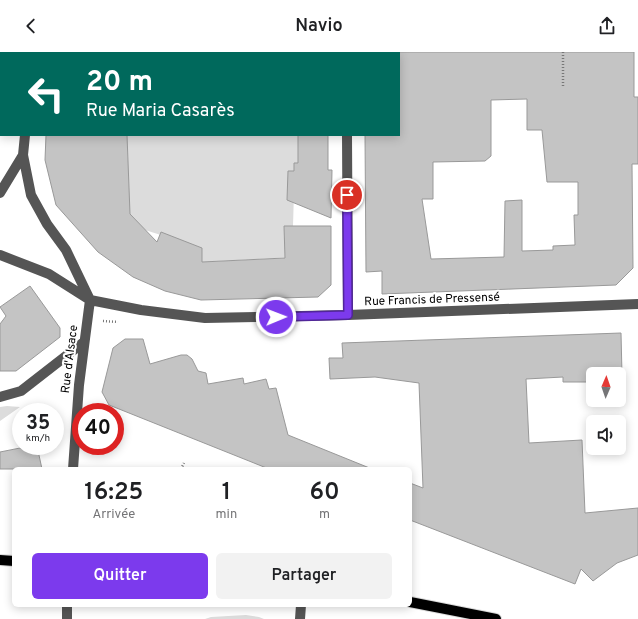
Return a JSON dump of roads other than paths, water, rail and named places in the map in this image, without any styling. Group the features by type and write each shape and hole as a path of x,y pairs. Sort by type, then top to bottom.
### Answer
{"main road":[{"path":"0,560 12,561"},
{"path":"412,602 490,618"}],"street":[{"path":"25,136 23,155 31,195 47,224 66,250 90,300"},
{"path":"347,136 348,315"},
{"path":"0,193 23,155"},
{"name":"Rue Francis de Pressensé","path":"0,255 49,274 90,300 141,310 205,318 348,315 638,304"},
{"name":"Rue d'Alsace","path":"73,467 79,385 90,300"},
{"path":"0,397 21,391 84,342"},
{"path":"67,607 67,619"},
{"path":"300,619 301,607"}]}
